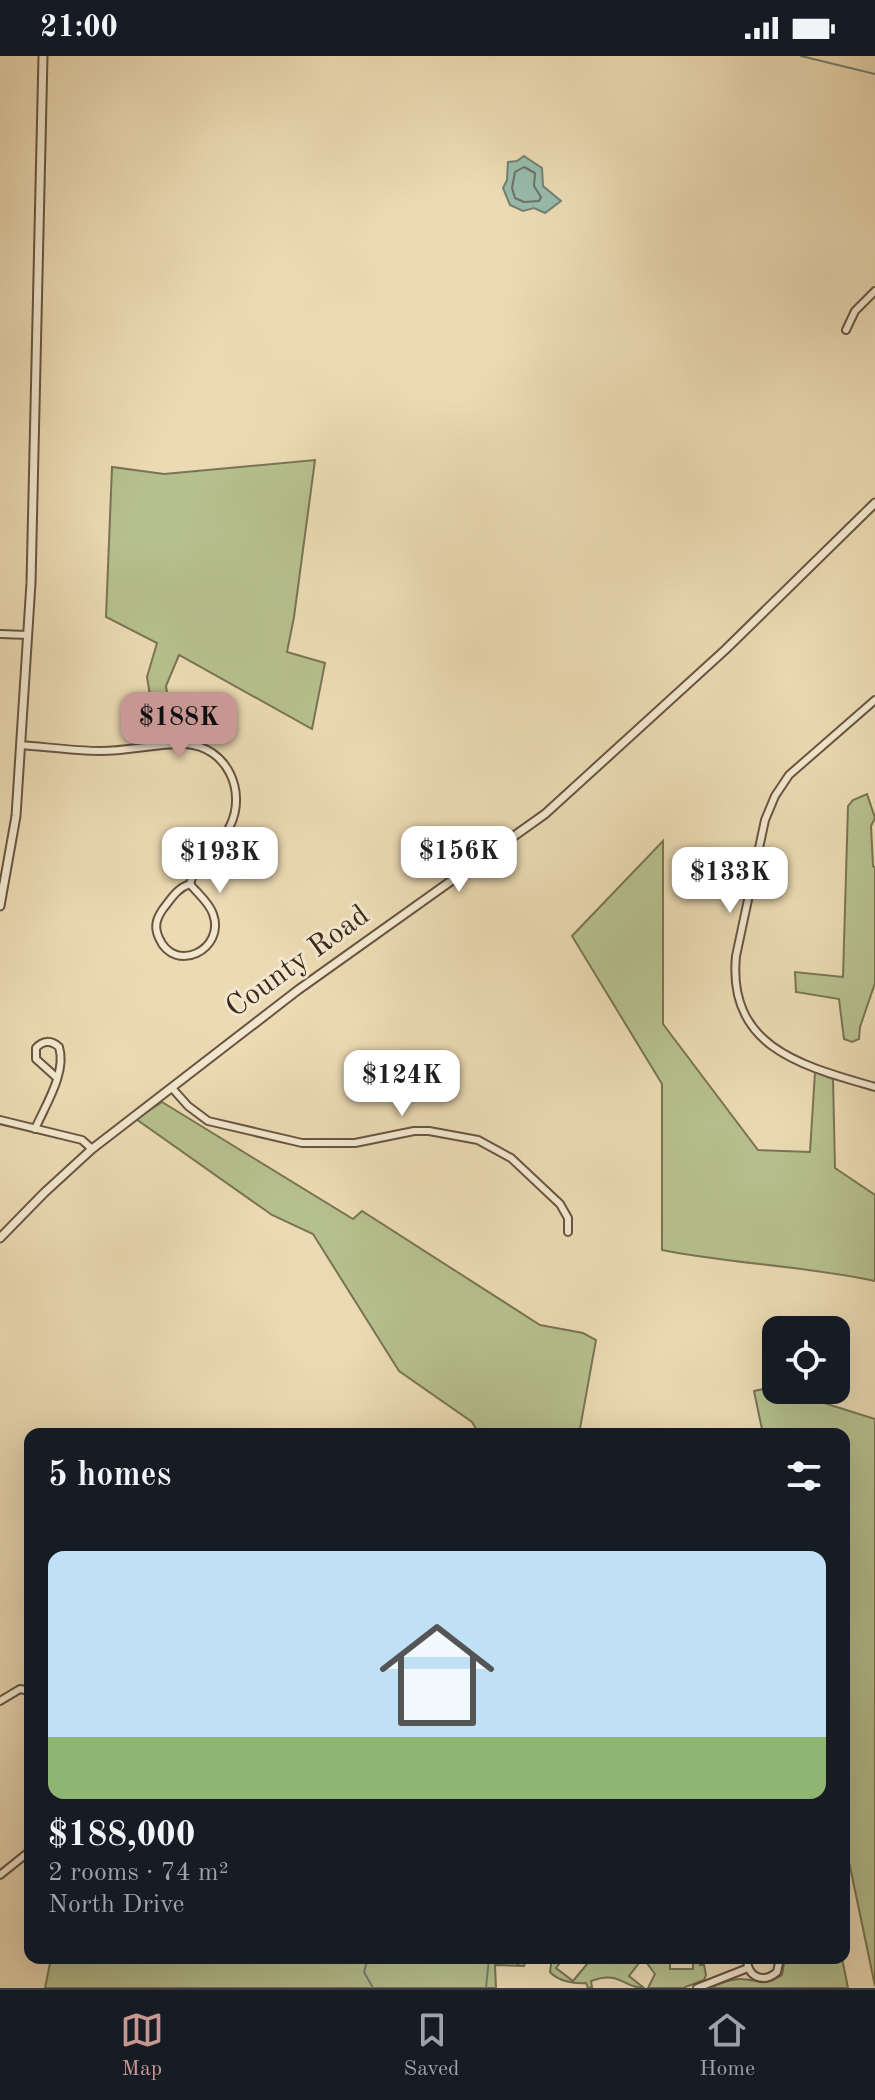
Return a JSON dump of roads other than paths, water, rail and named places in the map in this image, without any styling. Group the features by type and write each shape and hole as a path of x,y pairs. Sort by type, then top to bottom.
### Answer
{"street":[{"path":"0,906 15,831 28,635 34,502 43,56"},
{"path":"846,330 855,311 875,291"},
{"name":"County Road","path":"0,1238 92,1149 298,990 545,814 725,650 875,503"},
{"path":"0,634 28,635"},
{"path":"875,700 789,775 775,796 765,820 734,976 739,1004 747,1021 765,1043 779,1053 875,1087"},
{"path":"21,745 100,751 185,744 203,747 213,753 234,779 237,802 229,829 193,875 190,884"},
{"path":"190,884 209,905 215,929 205,950 183,957 174,955 161,943 156,931 156,919 181,887 190,884"},
{"path":"35,1129 56,1077 60,1049 55,1043 44,1042 36,1048 36,1059 56,1077"},
{"path":"172,1088 188,1106 208,1121 293,1142 355,1143 414,1131 478,1140 511,1158 560,1204 568,1218 568,1232"},
{"path":"0,1120 82,1140 92,1149"},
{"path":"0,1701 20,1689 24,1690"},
{"path":"0,1875 24,1856"},
{"path":"748,1964 757,1977 770,1977 779,1964"},
{"path":"697,1988 748,1968"}],"water":[{"path":"524,156 542,168 543,186 561,201 545,213 534,208 523,211 510,205 503,188 507,180 508,162"}],"waterway":[{"path":"801,56 875,74"},
{"path":"366,1964 364,1972 373,1988"},
{"path":"486,1988 488,1964"}]}
